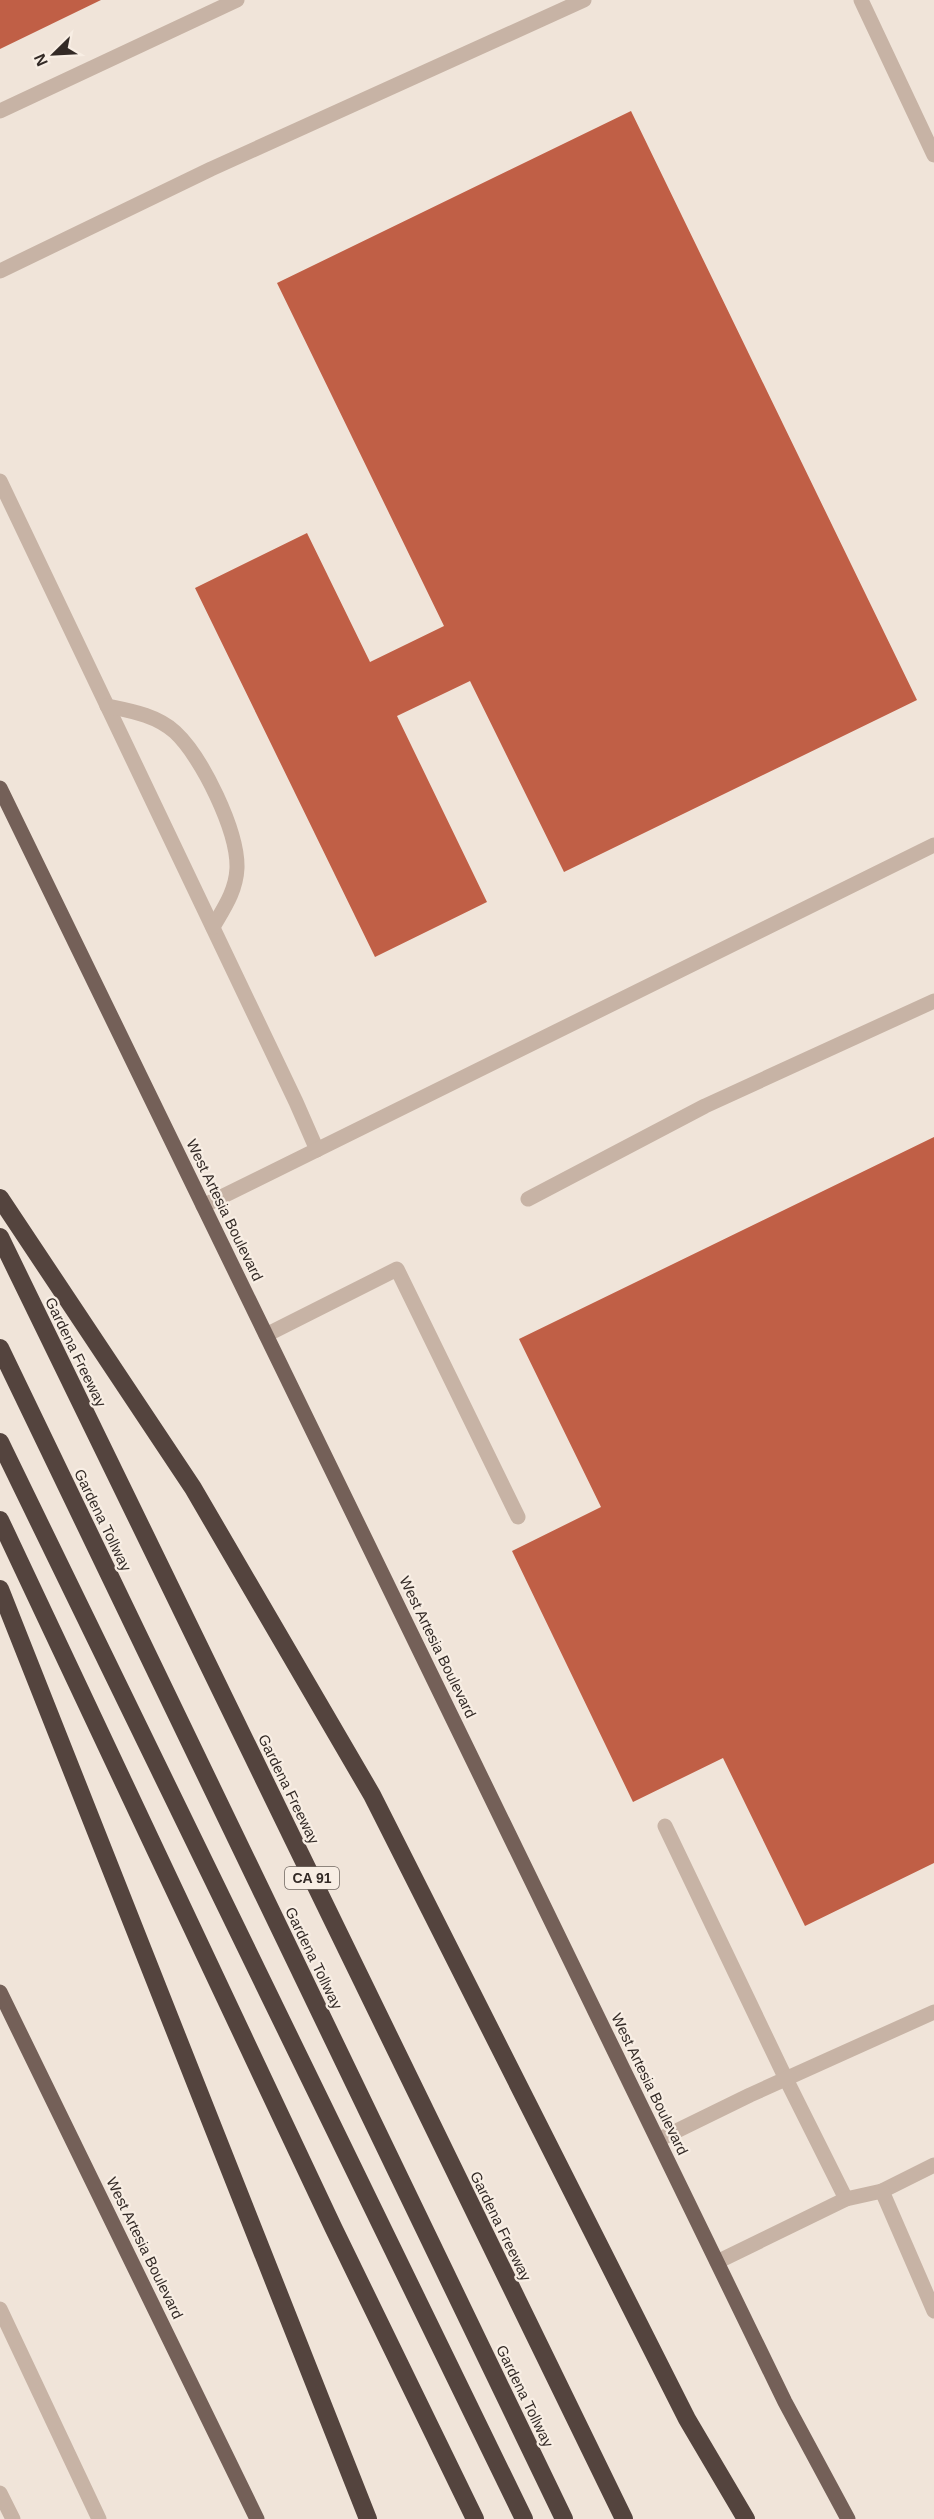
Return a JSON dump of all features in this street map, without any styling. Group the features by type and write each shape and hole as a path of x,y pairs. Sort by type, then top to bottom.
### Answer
{"highway":[{"path":"0,1198 193,1488 372,1795 687,2419 746,2519"},
{"name":"Gardena Freeway","path":"0,1237 624,2519"},
{"name":"Gardena Tollway","path":"0,1348 564,2519"},
{"path":"0,1442 524,2519"},
{"path":"0,1520 323,2205 475,2519"},
{"path":"0,1589 368,2519"}],"main road":[{"name":"West Artesia Boulevard","path":"0,788 785,2402 848,2519"},
{"name":"West Artesia Boulevard","path":"0,1992 257,2519"}],"lane":[{"path":"0,111 237,0"},
{"path":"0,271 211,169 584,0"},
{"path":"861,0 934,155"},
{"path":"0,481 317,1150"},
{"path":"107,706 143,713 175,732 203,769 224,812 237,868 231,896 213,927"},
{"path":"203,1206 934,845"},
{"path":"528,1199 705,1106 934,1001"},
{"path":"266,1335 397,1269 518,1516"},
{"path":"665,1826 846,2199"},
{"path":"658,2140 934,2012"},
{"path":"717,2262 846,2199 882,2191 934,2165"},
{"path":"882,2191 934,2312"},
{"path":"0,2309 99,2519"},
{"path":"0,2493 13,2519"}],"building":[{"path":"0,0 101,0 0,49"},
{"path":"631,111 917,700 564,872 470,681 397,716 487,902 375,957 195,588 307,533 370,662 444,626 277,283"},
{"path":"934,1137 934,1863 805,1926 723,1758 633,1802 512,1551 601,1507 519,1339"}]}
